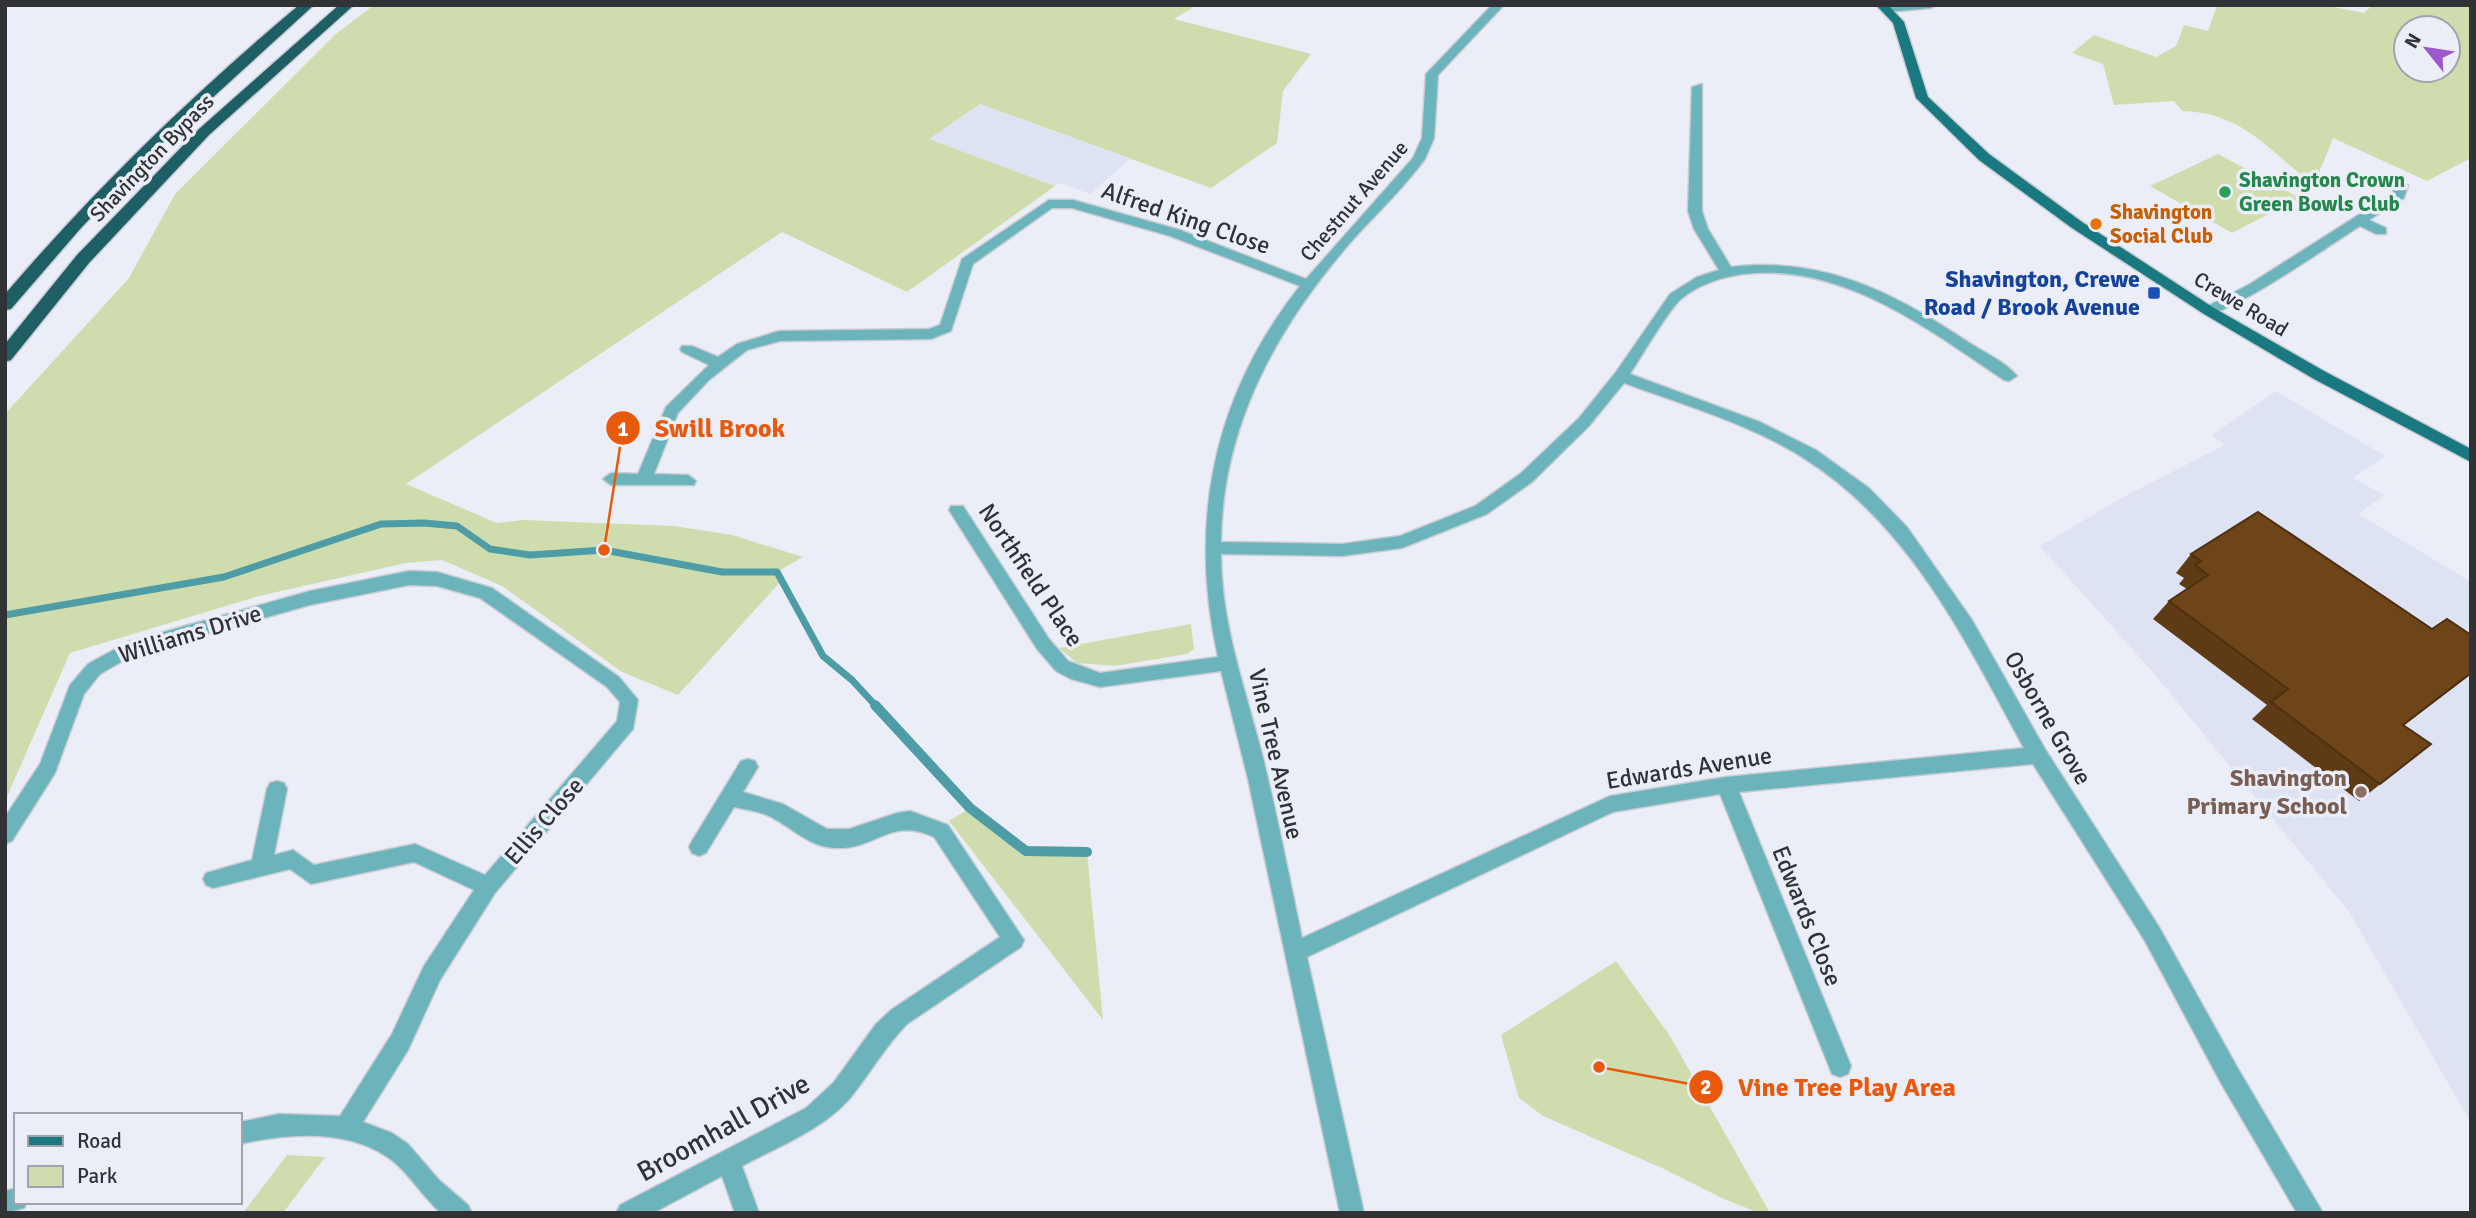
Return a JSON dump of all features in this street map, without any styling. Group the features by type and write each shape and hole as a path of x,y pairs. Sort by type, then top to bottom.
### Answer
{"highway":[{"name":"Shavington Bypass","path":"5,305 41,262 172,125 252,51 307,5"},
{"name":"Shavington Bypass","path":"5,356 83,259 204,132 347,5"}],"main road":[{"name":"Crewe Road","path":"1884,7 1898,22 1922,98 1983,157 2077,225 2209,311 2319,375 2471,456"}],"street":[{"name":"Chestnut Avenue","path":"1286,314 1307,284 1419,159 1428,138 1433,74 1499,5"},
{"path":"1884,7 1931,5"},
{"path":"1698,87 1695,211 1701,229 1727,272"},
{"path":"2209,311 2255,287 2399,194 2401,185"},
{"name":"Alfred King Close","path":"644,479 671,411 704,376 742,348 779,336 931,334 946,328 967,262 1049,204 1073,204 1175,233 1307,284"},
{"path":"2359,220 2381,231"},
{"path":"1214,548 1342,550 1402,542 1480,510 1526,478 1584,422 1621,376 1675,297 1702,280 1727,272 1781,268 1836,279 1893,301 2009,376"},
{"name":"Vine Tree Avenue","path":"1286,314 1258,363 1235,415 1219,481 1214,585 1352,1213"},
{"path":"687,349 720,364"},
{"name":"Osborne Grove","path":"1621,376 1754,426 1810,454 1863,492 1901,531 1966,625 2038,755 2152,934 2311,1213"},
{"path":"611,479 688,481"},
{"name":"Northfield Place","path":"957,510 1043,644 1062,666 1077,674 1100,680 1230,663"},
{"name":"Ellis Close","path":"310,598 409,578 437,579 486,593 613,682 629,700 626,724 488,886 432,973 400,1042 346,1127"},
{"name":"Williams Drive","path":"5,835 48,767 76,690 94,670 128,649 310,598"},
{"name":"Edwards Avenue","path":"1294,951 1610,804 1726,785 2038,755"},
{"path":"699,847 748,767"},
{"name":"Edwards Close","path":"1726,785 1840,1066"},
{"path":"261,867 277,789"},
{"name":"Broomhall Drive","path":"628,1213 814,1116 842,1090 884,1032 899,1017 1014,940 941,831 925,822 905,818 853,838 832,839 819,835 773,809 729,797"},
{"path":"213,879 293,859 311,875 415,853 488,886"},
{"path":"242,1133 300,1125 346,1127 377,1138 413,1164 431,1188 460,1213"},
{"path":"728,1160 747,1213"}],"shaded area":[{"path":"980,104 1130,159 1090,194 1060,183 1055,186 929,139"},
{"name":"Shavington Primary School","path":"2276,391 2385,456 2353,478 2384,495 2358,514 2471,582 2471,1123 2350,913 2152,671 2040,546 2125,496 2225,445 2212,435"}],"green space":[{"path":"374,5 1197,5 1174,19 1311,54 1283,91 1277,143 1211,188 980,104 929,139 1055,186 907,292 782,232 406,484 497,523 524,520 674,526 732,535 803,557 777,572 781,581 678,695 622,672 502,586 442,560 406,563 259,596 70,653 5,801 5,414 129,278 175,194 336,34"},
{"path":"2217,5 2324,5 2364,13 2373,5 2471,5 2471,158 2427,181 2333,138 2314,185 2254,136 2222,118 2182,111 2174,101 2114,105 2103,64 2072,53 2094,35 2156,57 2176,46 2184,25 2208,31"},
{"name":"Shavington Crown Green Bowls Club","path":"2218,154 2300,198 2232,233 2150,186"},
{"path":"1191,624 1194,649 1187,654 1115,666 1077,663 1059,648"},
{"path":"970,808 1026,851 1087,852 1103,1020 949,821"},
{"path":"1616,961 1670,1036 1770,1213 1759,1213 1724,1199 1664,1169 1543,1116 1519,1098 1501,1035"},
{"path":"287,1155 325,1157 283,1213 243,1213"}],"building":[{"path":"2258,512 2432,629 2447,619 2471,635 2471,673 2403,725 2431,744 2380,784 2271,702 2288,689 2169,601 2208,575 2195,565 2201,561 2191,554"}],"waterway":[{"path":"5,615 224,577 381,524 424,523 457,526 490,549 530,555 604,550 722,572 777,572 823,656 852,680 876,706"},
{"path":"875,705 970,808 1026,851 1087,852"}],"place":[{"name":"Shavington Crown Green Bowls Club","path":"2225,192"},
{"name":"Shavington Social Club","path":"2096,224"},
{"name":"Shavington, Crewe Road / Brook Avenue","path":"2154,293"},
{"name":"Swill Brook","path":"604,550"},
{"name":"Shavington Primary School","path":"2361,792"},
{"name":"Vine Tree Play Area","path":"1599,1067"}]}
